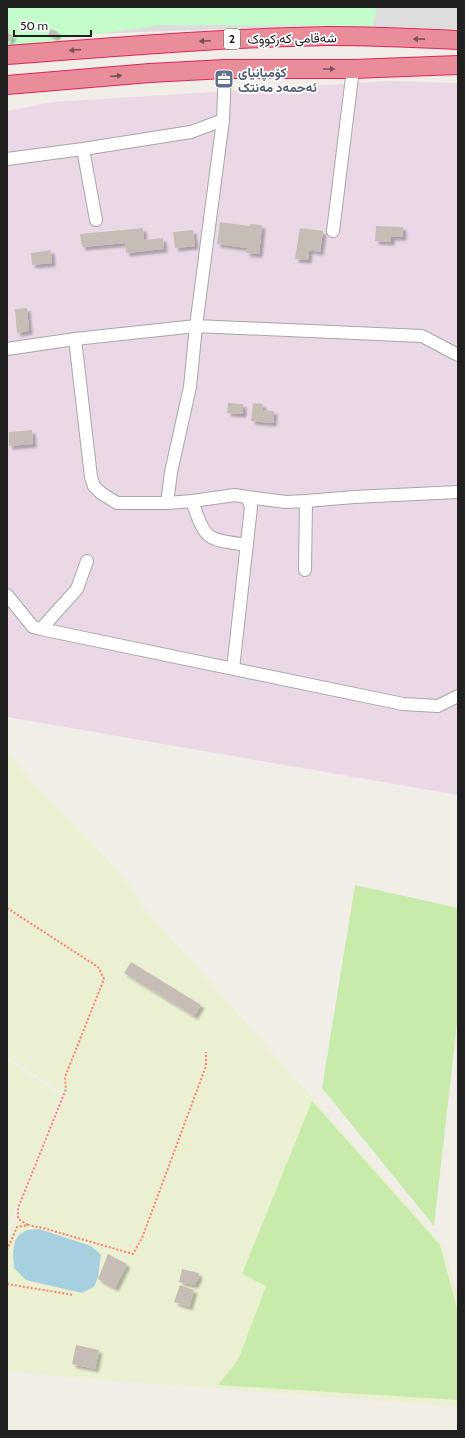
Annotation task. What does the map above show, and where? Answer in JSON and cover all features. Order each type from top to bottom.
[{"type":"highway","name":"شەقامی کەرکووک","points":[[7,55],[162,43],[259,38],[329,36],[458,40]]},
{"type":"highway","points":[[7,85],[150,73],[225,69],[352,69],[458,65]]},
{"type":"lane","points":[[167,503],[171,472],[190,387],[196,326],[223,120],[225,69]]},
{"type":"lane","points":[[333,231],[352,69]]},
{"type":"lane","points":[[7,159],[191,132],[223,120]]},
{"type":"lane","points":[[83,149],[96,220]]},
{"type":"lane","points":[[7,349],[75,339],[196,326],[422,336],[458,355]]},
{"type":"lane","points":[[75,339],[91,477],[94,486],[101,493],[117,503],[167,503],[192,501],[235,494],[286,502],[458,492]]},
{"type":"lane","points":[[233,669],[251,507],[247,497]]},
{"type":"lane","points":[[192,501],[199,522],[208,537],[217,540],[246,544]]},
{"type":"lane","points":[[305,570],[306,501]]},
{"type":"lane","points":[[41,629],[77,589],[87,561]]},
{"type":"lane","points":[[7,595],[33,627],[41,629],[403,704],[438,706],[458,696]]},
{"type":"path","points":[[7,908],[98,967],[104,979],[65,1077],[66,1089],[18,1208],[18,1219],[28,1225],[133,1254],[142,1238],[206,1066],[206,1052]]},
{"type":"path","points":[[7,1250],[17,1227],[28,1225]]},
{"type":"path","points":[[7,1284],[74,1295]]},
{"type":"shaded area","points":[[7,7],[458,7],[458,29],[325,25],[92,34]]},
{"type":"shaded area","points":[[390,81],[458,83],[458,795],[7,717],[7,111],[53,102]]},
{"type":"green space","points":[[7,7],[377,7],[373,26],[162,25],[7,47]]},
{"type":"green space","points":[[7,753],[42,792],[98,849],[140,898],[139,902],[442,1244],[458,1296],[458,1407],[100,1380],[7,1371],[7,1240],[66,1095],[7,1056]]},
{"type":"green space","points":[[355,885],[458,908],[458,1015],[434,1226],[322,1088]]},
{"type":"green space","points":[[7,1059],[61,1095],[7,1230]]},
{"type":"green space","points":[[312,1101],[440,1245],[458,1312],[458,1400],[218,1385],[238,1360],[266,1286],[242,1274]]},
{"type":"water","points":[[39,1229],[91,1246],[101,1255],[98,1277],[94,1287],[82,1293],[26,1280],[14,1268],[13,1253],[15,1241],[19,1235],[27,1230]]},
{"type":"building","points":[[51,29],[58,32],[55,38],[48,34]]},
{"type":"building","points":[[7,32],[13,36],[8,42],[7,42]]},
{"type":"building","points":[[220,222],[250,226],[250,224],[262,225],[259,254],[246,253],[247,248],[217,244]]},
{"type":"building","points":[[376,226],[403,227],[403,237],[391,237],[391,242],[375,241]]},
{"type":"building","points":[[143,228],[144,240],[163,238],[164,249],[126,253],[125,243],[82,247],[80,234]]},
{"type":"building","points":[[300,228],[323,231],[320,252],[309,250],[308,260],[295,259]]},
{"type":"building","points":[[193,230],[195,246],[175,248],[173,232]]},
{"type":"building","points":[[51,250],[52,263],[32,265],[31,253]]},
{"type":"building","points":[[27,308],[29,331],[17,333],[15,309]]},
{"type":"building","points":[[228,403],[243,404],[243,414],[227,413]]},
{"type":"building","points":[[253,403],[263,404],[262,410],[274,411],[273,423],[251,421]]},
{"type":"building","points":[[32,430],[33,444],[9,446],[9,432]]},
{"type":"building","points":[[131,962],[201,1005],[194,1016],[124,973]]},
{"type":"building","points":[[108,1254],[127,1264],[115,1288],[98,1279]]},
{"type":"building","points":[[182,1269],[199,1273],[198,1279],[194,1285],[179,1282]]},
{"type":"building","points":[[180,1285],[194,1290],[189,1307],[174,1302]]},
{"type":"building","points":[[76,1345],[99,1350],[95,1369],[72,1364]]},
{"type":"place","name":"کۆمپانیای ئەحمەد مەنتک","points":[[224,79]]}]
